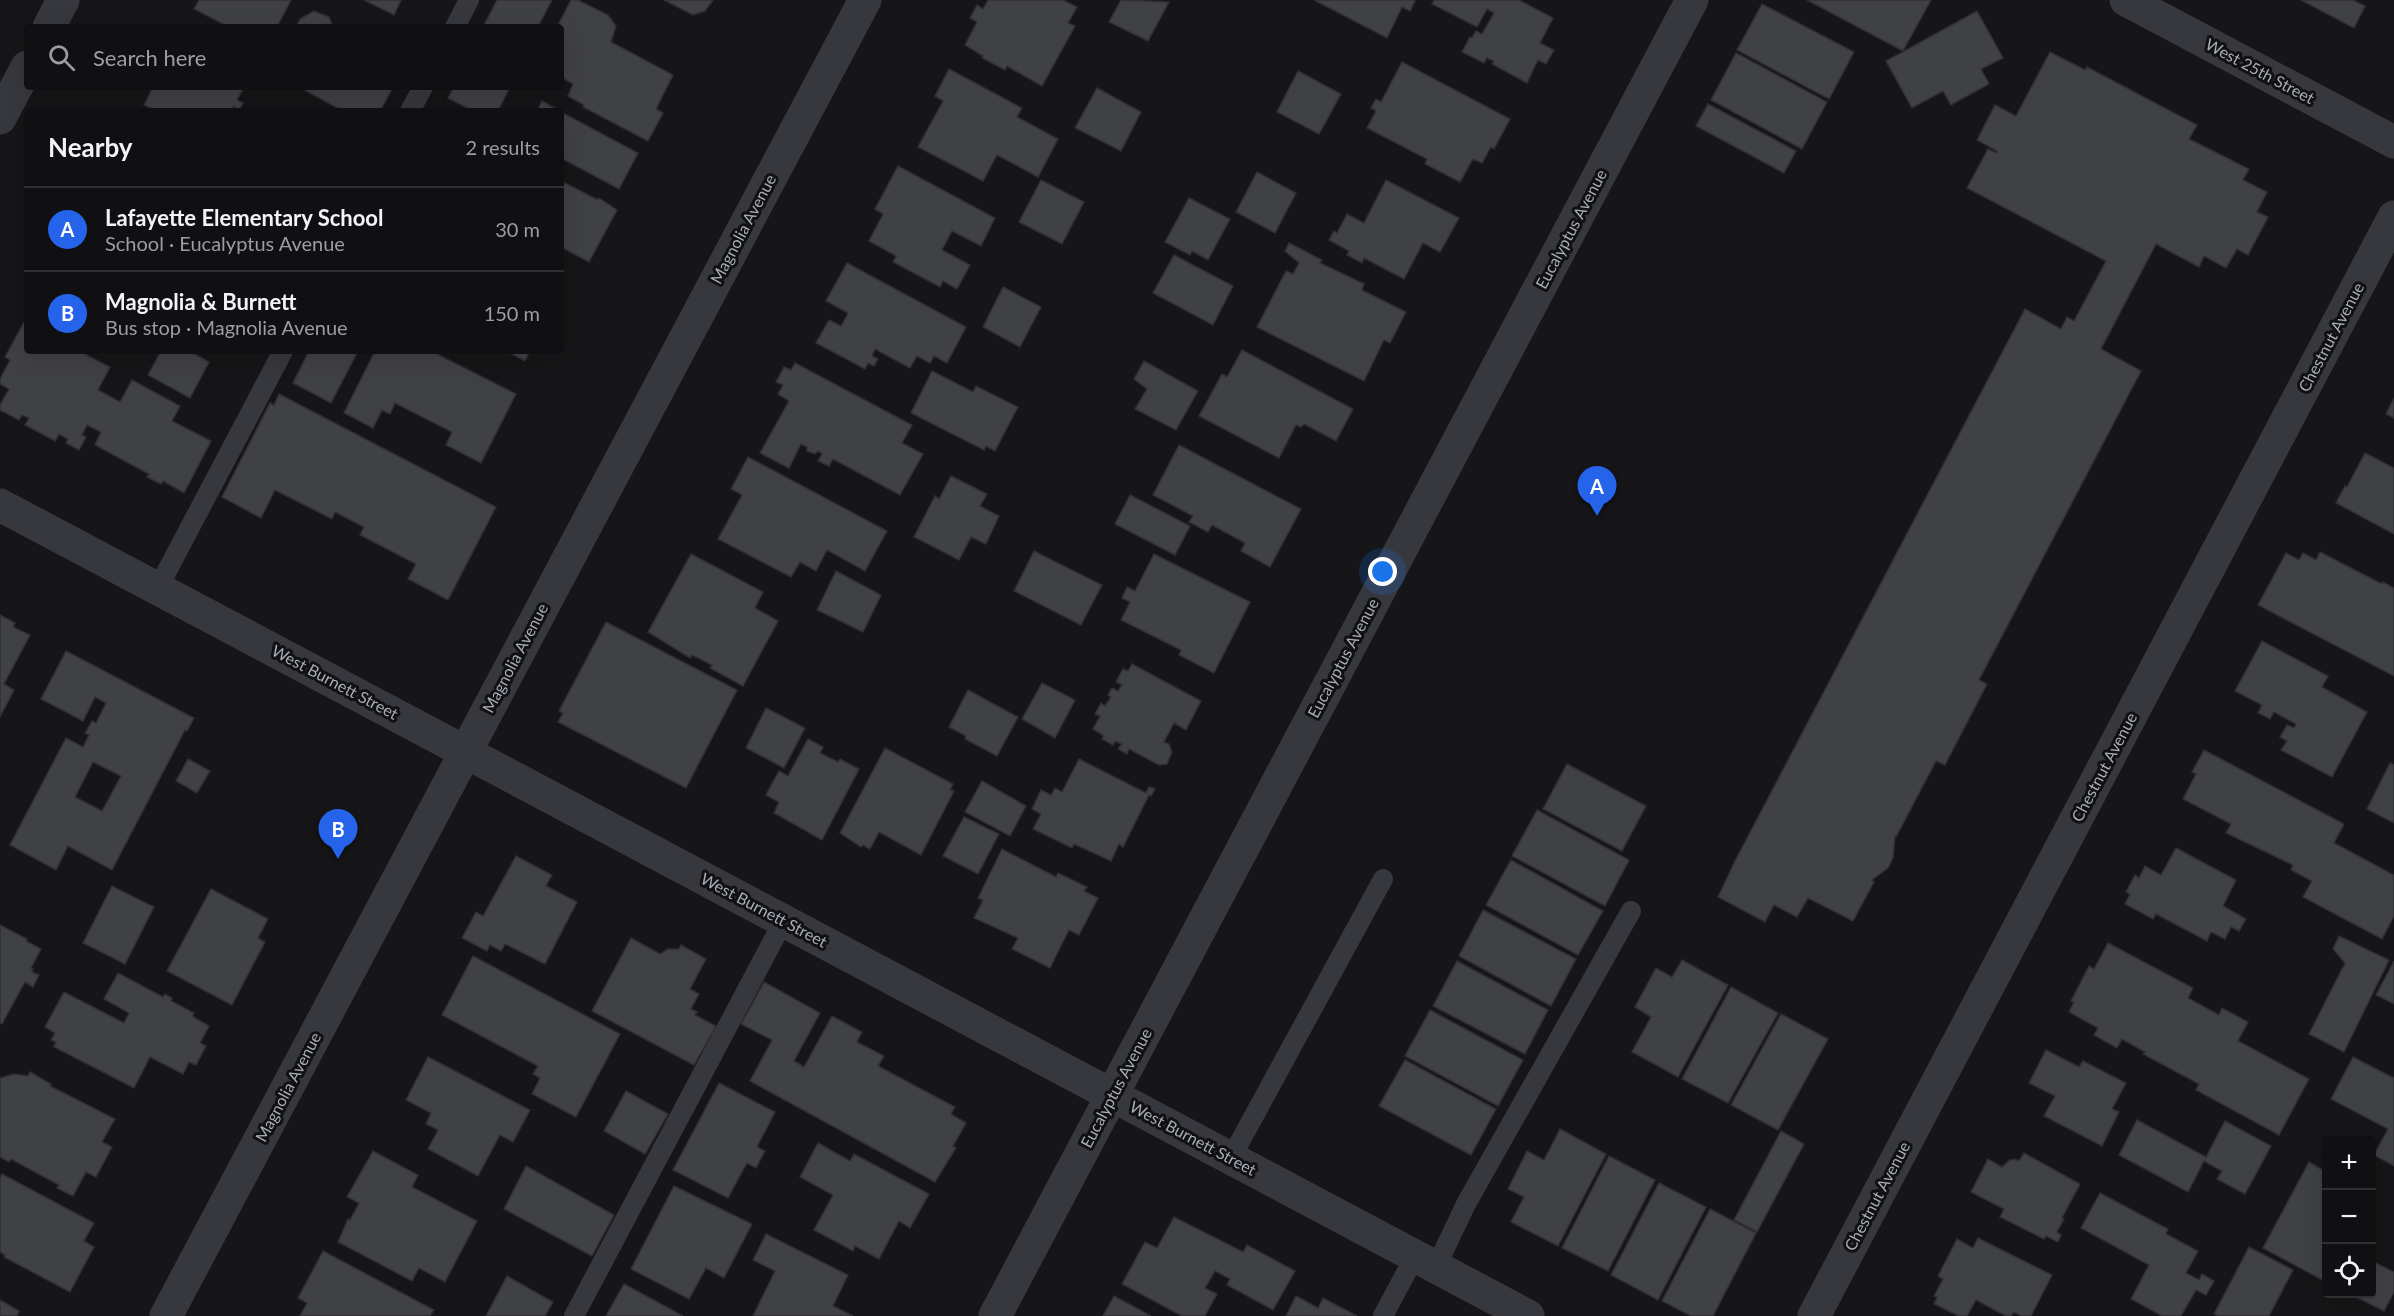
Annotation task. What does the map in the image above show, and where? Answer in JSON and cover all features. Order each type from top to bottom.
[{"type":"street","points":[[50,24],[63,0]]},
{"type":"street","name":"Magnolia Avenue","points":[[166,1316],[865,0]]},
{"type":"street","name":"Eucalyptus Avenue","points":[[995,1316],[1692,0]]},
{"type":"street","name":"West 25th Street","points":[[2126,0],[2394,142]]},
{"type":"street","points":[[0,118],[24,73]]},
{"type":"street","name":"Chestnut Avenue","points":[[1814,1316],[2394,217]]},
{"type":"street","name":"West Burnett Street","points":[[0,505],[1528,1316]]},
{"type":"lane","points":[[457,24],[469,0]]},
{"type":"lane","points":[[412,108],[421,90]]},
{"type":"lane","points":[[158,588],[281,354]]},
{"type":"lane","points":[[1232,1158],[1383,879]]},
{"type":"lane","points":[[1383,1316],[1466,1204],[1631,911]]},
{"type":"lane","points":[[574,1316],[784,920]]},
{"type":"building","points":[[199,0],[291,0],[279,24],[223,24],[194,9]]},
{"type":"building","points":[[364,0],[401,0],[394,15]]},
{"type":"building","points":[[497,0],[552,0],[540,24],[485,24]]},
{"type":"building","points":[[571,0],[578,0],[608,15],[616,26],[611,42],[673,75],[656,109],[663,113],[648,141],[583,107],[584,105],[568,96],[573,84],[564,79],[564,24],[559,24]]},
{"type":"building","points":[[664,0],[713,0],[705,11],[693,15]]},
{"type":"building","points":[[988,0],[1063,0],[1077,7],[1068,23],[1075,26],[1042,86],[1007,66],[1005,70],[982,58],[983,56],[965,45],[977,22],[970,18],[977,5],[983,9]]},
{"type":"building","points":[[1121,0],[1169,2],[1148,41],[1109,22]]},
{"type":"building","points":[[1314,0],[1415,1],[1410,11],[1402,7],[1387,38]]},
{"type":"building","points":[[1434,0],[1519,0],[1553,18],[1540,43],[1554,50],[1546,64],[1538,60],[1527,83],[1492,64],[1494,61],[1487,58],[1484,63],[1462,52],[1476,31],[1482,34],[1494,13],[1487,9],[1477,27],[1432,4]]},
{"type":"building","points":[[1807,0],[1931,0],[1903,51]]},
{"type":"building","points":[[2301,0],[2353,0],[2365,6],[2354,28]]},
{"type":"building","points":[[1762,4],[1854,52],[1829,99],[1737,50]]},
{"type":"building","points":[[314,11],[329,17],[332,24],[298,24],[300,19]]},
{"type":"building","points":[[1977,11],[2003,58],[1981,69],[1989,84],[1951,105],[1943,91],[1912,108],[1886,61]]},
{"type":"building","points":[[2050,52],[2085,70],[2087,67],[2197,125],[2189,139],[2249,169],[2243,180],[2267,192],[2257,212],[2268,217],[2248,255],[2237,249],[2226,268],[2204,256],[2199,267],[2156,244],[2101,349],[2141,371],[1979,680],[1987,684],[1945,765],[1936,761],[1895,836],[1893,858],[1888,868],[1872,880],[1874,882],[1853,921],[1808,898],[1797,917],[1774,905],[1765,922],[1718,897],[1736,859],[2025,309],[2061,329],[2067,317],[2074,321],[2106,261],[1967,188],[1988,149],[1996,153],[1997,151],[1977,140],[1995,105],[2016,116]]},
{"type":"building","points":[[1736,53],[1827,102],[1802,149],[1711,100]]},
{"type":"building","points":[[1402,62],[1510,119],[1494,149],[1491,147],[1482,163],[1473,159],[1460,182],[1425,164],[1427,159],[1367,128],[1376,111],[1371,108],[1376,99],[1381,102]]},
{"type":"building","points":[[949,69],[1022,108],[1017,117],[1058,139],[1038,177],[997,155],[983,181],[918,147],[943,101],[935,96]]},
{"type":"building","points":[[1298,71],[1341,94],[1319,134],[1277,112]]},
{"type":"building","points":[[1097,88],[1141,112],[1121,151],[1075,128]]},
{"type":"building","points":[[152,90],[242,90],[237,100],[243,103],[240,108],[234,106],[233,108],[150,108],[144,105]]},
{"type":"building","points":[[304,90],[391,90],[382,108],[338,108]]},
{"type":"building","points":[[452,90],[508,90],[500,108],[467,108],[448,98]]},
{"type":"building","points":[[542,101],[555,108],[538,108]]},
{"type":"building","points":[[1708,104],[1796,151],[1784,173],[1696,126]]},
{"type":"building","points":[[564,114],[638,153],[619,189],[564,160]]},
{"type":"building","points":[[898,166],[995,218],[981,246],[952,231],[942,250],[970,265],[957,289],[943,281],[940,287],[893,262],[896,256],[869,241],[883,214],[875,209]]},
{"type":"building","points":[[1257,172],[1296,193],[1275,233],[1236,212]]},
{"type":"building","points":[[1041,180],[1084,202],[1062,244],[1019,222]]},
{"type":"building","points":[[1386,180],[1459,218],[1440,252],[1423,243],[1404,279],[1364,258],[1362,263],[1347,255],[1349,251],[1329,240],[1334,231],[1337,233],[1347,214],[1364,223]]},
{"type":"building","points":[[564,183],[598,200],[599,198],[617,210],[589,262],[564,249]]},
{"type":"building","points":[[1189,198],[1230,219],[1208,260],[1192,251],[1190,255],[1165,242]]},
{"type":"building","points":[[1289,243],[1322,260],[1320,263],[1364,284],[1362,290],[1406,312],[1390,343],[1384,340],[1364,381],[1257,327],[1286,271],[1293,274],[1299,263],[1285,251]]},
{"type":"building","points":[[1174,255],[1233,286],[1213,325],[1153,293]]},
{"type":"building","points":[[847,263],[966,327],[947,363],[934,356],[930,363],[917,356],[910,368],[875,349],[872,356],[878,359],[874,366],[868,363],[865,369],[816,343],[829,320],[841,326],[848,313],[826,301]]},
{"type":"building","points":[[1003,287],[1041,307],[1020,347],[983,327]]},
{"type":"building","points":[[24,322],[24,354],[85,354],[110,367],[98,390],[120,402],[132,380],[180,406],[172,421],[211,441],[184,493],[163,481],[161,484],[147,477],[149,474],[95,445],[101,432],[87,425],[82,435],[86,437],[79,450],[66,443],[68,439],[59,434],[55,441],[25,425],[29,418],[22,415],[19,420],[0,410],[0,405],[9,389],[0,384],[0,379],[10,360],[5,357]]},
{"type":"building","points":[[1242,350],[1353,409],[1336,441],[1304,424],[1301,427],[1296,425],[1279,458],[1199,416],[1222,374],[1227,377]]},
{"type":"building","points":[[159,354],[194,354],[209,362],[190,398],[148,375]]},
{"type":"building","points":[[308,354],[356,354],[331,403],[293,383]]},
{"type":"building","points":[[374,354],[437,354],[516,394],[481,463],[446,445],[452,432],[395,403],[390,414],[382,410],[373,428],[344,413]]},
{"type":"building","points":[[512,354],[528,354],[525,361]]},
{"type":"building","points":[[1144,361],[1198,391],[1176,430],[1135,409],[1147,389],[1134,379]]},
{"type":"building","points":[[795,363],[912,425],[902,443],[923,454],[900,495],[833,459],[829,466],[818,461],[822,454],[818,451],[815,454],[807,451],[807,447],[801,444],[789,468],[760,453],[789,401],[778,394],[783,385],[776,382],[784,367],[791,370]]},
{"type":"building","points":[[932,371],[973,392],[976,386],[1018,407],[995,451],[986,446],[984,450],[911,413]]},
{"type":"building","points":[[279,394],[496,507],[448,600],[408,579],[416,564],[360,535],[364,527],[335,512],[332,519],[275,490],[261,518],[222,497],[270,403],[274,405]]},
{"type":"building","points":[[2394,398],[2394,418],[2386,414]]},
{"type":"building","points":[[1179,445],[1301,509],[1270,567],[1241,551],[1245,543],[1212,525],[1208,532],[1189,522],[1193,516],[1153,495]]},
{"type":"building","points":[[2365,453],[2394,468],[2394,534],[2336,503]]},
{"type":"building","points":[[748,457],[887,531],[865,571],[827,550],[816,571],[800,562],[791,577],[718,539],[742,495],[731,489]]},
{"type":"building","points":[[951,476],[987,494],[980,506],[999,516],[986,544],[971,537],[959,560],[914,537],[935,496],[939,499]]},
{"type":"building","points":[[1130,495],[1190,526],[1175,555],[1115,524]]},
{"type":"building","points":[[1034,551],[1102,585],[1081,625],[1014,591]]},
{"type":"building","points":[[2320,552],[2394,588],[2394,676],[2258,605],[2286,553],[2299,560],[2303,553],[2316,560]]},
{"type":"building","points":[[691,554],[763,592],[755,608],[778,621],[743,686],[710,668],[712,665],[692,655],[690,658],[648,632]]},
{"type":"building","points":[[1154,554],[1250,602],[1214,673],[1179,655],[1181,650],[1121,620],[1130,602],[1122,598],[1127,587],[1135,591]]},
{"type":"building","points":[[836,571],[881,595],[863,632],[817,610]]},
{"type":"building","points":[[0,615],[15,623],[13,627],[30,635],[4,684],[14,690],[0,717]]},
{"type":"building","points":[[606,622],[737,690],[686,788],[558,722],[563,713],[559,711]]},
{"type":"building","points":[[2262,641],[2328,676],[2322,687],[2367,712],[2332,777],[2281,750],[2287,741],[2280,737],[2287,725],[2294,728],[2296,724],[2274,712],[2270,719],[2258,713],[2262,705],[2235,691]]},
{"type":"building","points":[[66,651],[194,718],[187,731],[185,730],[112,870],[68,846],[56,870],[10,845],[66,738],[83,747],[89,735],[85,733],[92,721],[96,723],[106,703],[95,697],[83,721],[41,699]],"holes":[[[93,762],[121,776],[102,811],[75,797]]]},
{"type":"building","points":[[1132,664],[1201,701],[1186,730],[1174,723],[1164,742],[1169,744],[1172,752],[1167,764],[1159,765],[1129,749],[1127,754],[1118,749],[1122,744],[1115,741],[1113,745],[1102,739],[1104,736],[1093,729],[1100,716],[1095,714],[1101,703],[1105,706],[1111,697],[1108,695],[1112,688],[1118,691],[1122,685],[1116,682],[1123,669],[1128,671]]},
{"type":"building","points":[[1042,683],[1075,700],[1055,738],[1022,719]]},
{"type":"building","points":[[968,690],[1018,717],[997,756],[965,739],[966,736],[949,727]]},
{"type":"building","points":[[766,708],[805,728],[784,768],[746,748]]},
{"type":"building","points":[[808,739],[823,747],[820,753],[838,762],[840,759],[859,769],[822,840],[774,813],[779,802],[766,795],[779,771],[788,776]]},
{"type":"building","points":[[885,748],[953,784],[950,790],[954,791],[921,855],[879,832],[870,849],[863,845],[861,847],[840,833]]},
{"type":"building","points":[[2204,750],[2344,824],[2334,843],[2394,875],[2394,916],[2382,939],[2303,897],[2312,881],[2291,870],[2293,865],[2226,833],[2231,824],[2183,799],[2196,774],[2192,772]]},
{"type":"building","points":[[188,759],[210,771],[197,793],[176,781]]},
{"type":"building","points":[[1079,759],[1146,793],[1149,787],[1155,789],[1151,796],[1149,795],[1123,847],[1119,844],[1111,861],[1074,844],[1072,848],[1033,829],[1041,814],[1032,809],[1041,790],[1051,795],[1055,788],[1062,792]]},
{"type":"building","points":[[2390,763],[2394,765],[2394,823],[2367,809]]},
{"type":"building","points":[[1567,764],[1646,806],[1622,851],[1543,809]]},
{"type":"building","points":[[982,781],[1026,806],[1010,836],[965,812]]},
{"type":"building","points":[[1537,810],[1629,860],[1605,906],[1512,856]]},
{"type":"building","points":[[964,817],[999,834],[978,874],[943,856]]},
{"type":"building","points":[[2176,848],[2236,880],[2223,906],[2246,919],[2239,931],[2231,927],[2225,939],[2211,932],[2207,941],[2156,914],[2153,919],[2125,904],[2130,894],[2126,892],[2135,875],[2139,878],[2145,866],[2161,875]]},
{"type":"building","points":[[1002,849],[1056,877],[1058,873],[1087,887],[1084,891],[1098,898],[1079,935],[1069,930],[1050,968],[1012,949],[1018,938],[974,918],[983,900],[978,898]]},
{"type":"building","points":[[516,856],[552,875],[546,886],[577,902],[545,964],[505,944],[501,951],[490,945],[487,951],[462,938],[476,912],[483,916]]},
{"type":"building","points":[[1511,860],[1603,911],[1578,955],[1486,905]]},
{"type":"building","points":[[112,886],[154,907],[125,964],[83,943]]},
{"type":"building","points":[[211,889],[268,919],[258,938],[265,942],[232,1005],[167,971]]},
{"type":"building","points":[[1483,910],[1576,959],[1551,1006],[1459,956]]},
{"type":"building","points":[[0,925],[41,949],[31,968],[32,972],[39,975],[33,987],[25,982],[2,1024],[0,1023]]},
{"type":"building","points":[[2339,936],[2389,960],[2344,1052],[2309,1034],[2345,963],[2333,949]]},
{"type":"building","points":[[631,938],[660,954],[668,949],[679,949],[681,945],[706,959],[690,989],[699,994],[691,1009],[697,1012],[695,1015],[716,1026],[694,1065],[592,1011]]},
{"type":"building","points":[[2108,943],[2193,988],[2188,998],[2219,1015],[2222,1008],[2248,1022],[2238,1041],[2309,1079],[2279,1135],[2196,1090],[2199,1084],[2143,1054],[2145,1052],[2122,1039],[2117,1048],[2094,1035],[2098,1028],[2069,1012],[2074,1002],[2071,1001],[2089,966],[2094,969]]},
{"type":"building","points":[[473,956],[620,1034],[576,1117],[532,1094],[540,1078],[533,1074],[538,1066],[442,1015]]},
{"type":"building","points":[[1682,960],[1728,985],[1678,1077],[1632,1052],[1651,1017],[1635,1007],[1656,968],[1672,977]]},
{"type":"building","points":[[1457,961],[1548,1010],[1525,1054],[1433,1006]]},
{"type":"building","points":[[2394,961],[2394,1004],[2376,995]]},
{"type":"building","points":[[118,973],[163,997],[165,994],[172,998],[171,1001],[194,1013],[192,1016],[209,1026],[200,1043],[206,1046],[196,1065],[189,1062],[183,1074],[150,1057],[134,1088],[54,1047],[56,1042],[51,1040],[55,1033],[45,1027],[64,992],[124,1023],[129,1013],[104,999]]},
{"type":"building","points":[[764,982],[820,1013],[794,1061],[804,1067],[832,1016],[862,1032],[857,1042],[884,1056],[878,1066],[955,1107],[951,1114],[966,1123],[953,1146],[956,1148],[935,1182],[750,1081],[772,1040],[741,1024]]},
{"type":"building","points":[[1731,987],[1778,1013],[1728,1103],[1682,1079]]},
{"type":"building","points":[[1430,1010],[1523,1060],[1498,1106],[1405,1056]]},
{"type":"building","points":[[1781,1014],[1828,1039],[1778,1130],[1731,1105]]},
{"type":"building","points":[[2046,1050],[2079,1067],[2083,1061],[2126,1083],[2112,1109],[2119,1112],[2102,1146],[2044,1116],[2055,1096],[2029,1083]]},
{"type":"building","points":[[428,1057],[530,1110],[513,1142],[500,1135],[478,1176],[428,1149],[438,1130],[426,1124],[431,1113],[406,1100]]},
{"type":"building","points":[[2353,1057],[2394,1078],[2394,1166],[2376,1156],[2376,1151],[2388,1129],[2331,1099]]},
{"type":"building","points":[[1405,1060],[1496,1109],[1471,1155],[1379,1106]]},
{"type":"building","points":[[30,1072],[51,1084],[50,1086],[115,1119],[102,1142],[112,1147],[96,1177],[86,1172],[73,1196],[57,1188],[59,1185],[11,1159],[9,1162],[0,1157],[0,1078],[14,1074],[28,1076]]},
{"type":"building","points":[[719,1083],[775,1112],[757,1147],[765,1151],[756,1168],[747,1163],[728,1198],[673,1170]]},
{"type":"building","points":[[626,1091],[668,1114],[645,1154],[604,1131]]},
{"type":"building","points":[[2137,1120],[2206,1157],[2225,1121],[2271,1146],[2245,1194],[2217,1179],[2222,1171],[2204,1161],[2188,1192],[2119,1155]]},
{"type":"building","points":[[1560,1129],[1606,1154],[1558,1246],[1511,1222],[1524,1197],[1508,1189],[1527,1151],[1544,1160]]},
{"type":"building","points":[[1781,1131],[1804,1144],[1757,1232],[1734,1220]]},
{"type":"building","points":[[818,1143],[850,1161],[854,1154],[929,1194],[910,1228],[899,1221],[879,1259],[855,1246],[853,1251],[814,1230],[833,1195],[800,1177]]},
{"type":"building","points":[[373,1151],[418,1175],[412,1187],[477,1221],[445,1282],[419,1268],[412,1281],[338,1242],[348,1219],[350,1220],[359,1203],[347,1197]]},
{"type":"building","points":[[2024,1153],[2080,1184],[2062,1218],[2064,1219],[2057,1232],[2061,1235],[2058,1242],[2046,1236],[2044,1239],[2000,1217],[2004,1209],[1971,1192],[1988,1159],[2002,1167],[2010,1160],[2019,1161]]},
{"type":"building","points":[[1609,1156],[1655,1180],[1608,1271],[1562,1248]]},
{"type":"building","points":[[2309,1162],[2322,1170],[2322,1280],[2263,1248]]},
{"type":"building","points":[[526,1166],[614,1215],[592,1256],[504,1209]]},
{"type":"building","points":[[2,1174],[94,1223],[84,1241],[94,1247],[70,1292],[4,1257],[5,1255],[0,1252],[0,1178]]},
{"type":"building","points":[[1659,1183],[1706,1207],[1658,1300],[1611,1275]]},
{"type":"building","points":[[674,1186],[752,1224],[724,1278],[706,1268],[689,1299],[631,1269]]},
{"type":"building","points":[[2100,1193],[2168,1229],[2166,1234],[2198,1251],[2186,1273],[2199,1280],[2202,1274],[2214,1281],[2206,1295],[2196,1290],[2181,1316],[2162,1316],[2131,1299],[2149,1265],[2081,1228]]},
{"type":"building","points":[[1710,1209],[1756,1233],[1713,1316],[1691,1316],[1662,1301]]},
{"type":"building","points":[[1174,1217],[1243,1252],[1247,1245],[1295,1271],[1273,1310],[1227,1285],[1230,1279],[1215,1271],[1205,1288],[1217,1294],[1205,1316],[1182,1316],[1122,1284],[1145,1242],[1157,1248]]},
{"type":"building","points":[[766,1234],[848,1275],[833,1306],[853,1316],[753,1316],[775,1271],[753,1260]]},
{"type":"building","points":[[1978,1238],[2052,1275],[2031,1316],[2021,1316],[2014,1312],[2011,1316],[2006,1316],[1976,1300],[1967,1316],[1959,1316],[1934,1304],[1937,1297],[1934,1296],[1943,1279],[1938,1276],[1957,1239],[1973,1248]]},
{"type":"building","points":[[2249,1247],[2293,1270],[2269,1316],[2218,1316],[2214,1314]]},
{"type":"building","points":[[323,1251],[434,1310],[430,1316],[300,1316],[307,1303],[298,1298]]},
{"type":"building","points":[[2376,1263],[2394,1272],[2394,1292],[2384,1311],[2358,1298],[2376,1298]]},
{"type":"building","points":[[507,1276],[553,1302],[545,1316],[486,1316]]},
{"type":"building","points":[[624,1284],[683,1316],[606,1316]]},
{"type":"building","points":[[1114,1296],[1151,1316],[1103,1316]]},
{"type":"building","points":[[1296,1296],[1318,1308],[1323,1298],[1357,1316],[1286,1316]]},
{"type":"building","points":[[0,1300],[19,1311],[17,1316],[0,1316]]},
{"type":"place","name":"Lafayette Elementary School","points":[[1597,516]]},
{"type":"place","name":"Magnolia & Burnett","points":[[338,859]]}]
